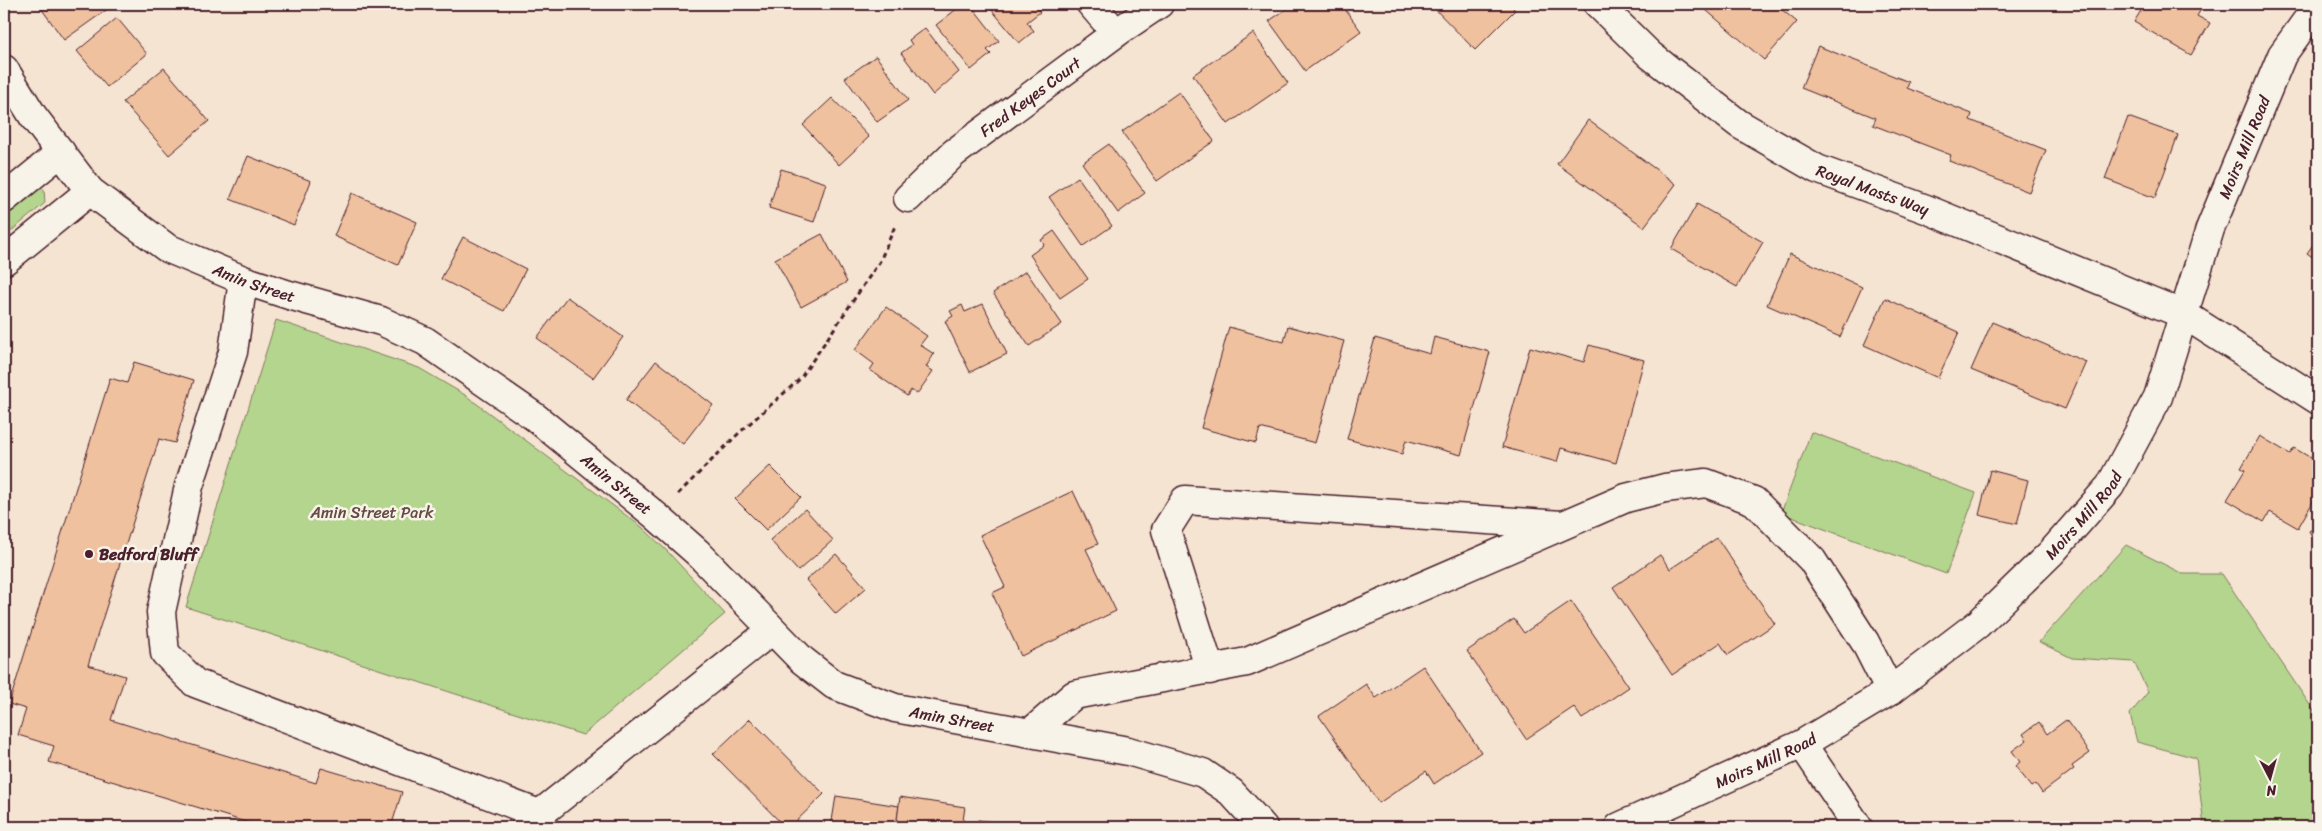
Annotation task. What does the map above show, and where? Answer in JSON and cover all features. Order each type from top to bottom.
[{"type":"street","points":[[1091,4],[1116,33]]},
{"type":"street","name":"Fred Keyes Court","points":[[908,198],[954,153],[1116,33],[1159,4]]},
{"type":"street","name":"Royal Masts Way","points":[[1598,4],[1650,55],[1739,124],[1817,169],[1926,209],[2185,315],[2318,400]]},
{"type":"street","name":"Moirs Mill Road","points":[[1618,827],[1802,744],[1890,691],[1978,624],[2051,553],[2110,486],[2158,397],[2185,315],[2210,229],[2282,55],[2318,5]]},
{"type":"street","name":"Amin Street","points":[[4,69],[33,116],[90,191],[167,248],[243,280],[381,321],[424,341],[542,422],[656,516],[698,552],[802,660],[834,685],[895,708],[1128,751],[1203,773],[1232,792],[1263,827]]},
{"type":"street","points":[[4,199],[61,152]]},
{"type":"street","points":[[4,261],[90,191]]},
{"type":"street","points":[[243,280],[233,352],[189,486],[161,612],[165,654],[195,684],[532,821],[772,630]]},
{"type":"street","points":[[1031,732],[1074,695],[1247,662],[1626,498],[1665,488],[1706,483],[1754,501],[1812,560],[1865,642],[1890,691]]},
{"type":"street","points":[[1210,670],[1166,530],[1185,500],[1566,525]]},
{"type":"street","points":[[1802,744],[1858,827]]},
{"type":"path","points":[[656,516],[739,433],[800,379],[880,261],[908,198]]},
{"type":"green space","points":[[44,189],[45,203],[4,237],[4,216],[36,190]]},
{"type":"green space","name":"Amin Street Park","points":[[276,320],[419,368],[465,395],[643,528],[668,552],[725,614],[583,735],[186,607]]},
{"type":"green space","points":[[1811,432],[1976,493],[1946,574],[1781,513]]},
{"type":"green space","points":[[2126,545],[2183,574],[2222,574],[2318,717],[2318,827],[2204,827],[2196,758],[2137,742],[2130,714],[2148,692],[2134,662],[2072,658],[2039,642]]},
{"type":"building","points":[[38,4],[106,4],[109,8],[64,40]]},
{"type":"building","points":[[963,4],[970,4],[999,41],[987,50],[991,54],[971,70],[936,25]]},
{"type":"building","points":[[987,4],[1034,4],[1040,12],[1027,22],[1034,31],[1019,43]]},
{"type":"building","points":[[1294,4],[1341,4],[1361,31],[1305,71],[1269,21]]},
{"type":"building","points":[[1430,4],[1509,4],[1515,10],[1475,50]]},
{"type":"building","points":[[1699,4],[1775,4],[1797,22],[1764,60]]},
{"type":"building","points":[[2145,4],[2204,4],[2197,16],[2210,23],[2191,55],[2134,22]]},
{"type":"building","points":[[117,18],[147,54],[107,87],[77,51]]},
{"type":"building","points":[[925,28],[959,72],[933,95],[901,53],[912,45],[909,40]]},
{"type":"building","points":[[1253,33],[1288,83],[1228,124],[1193,75]]},
{"type":"building","points":[[1818,46],[1909,82],[1907,88],[1972,114],[1970,120],[2046,150],[2029,192],[1949,161],[1951,155],[1873,125],[1876,118],[1801,88]]},
{"type":"building","points":[[876,56],[908,100],[877,122],[845,78]]},
{"type":"building","points":[[164,68],[209,121],[169,155],[123,102]]},
{"type":"building","points":[[1179,92],[1214,141],[1157,181],[1122,132]]},
{"type":"building","points":[[832,98],[869,137],[839,165],[803,125]]},
{"type":"building","points":[[2128,117],[2178,135],[2155,198],[2105,179]]},
{"type":"building","points":[[1588,120],[1676,184],[1644,227],[1557,164]]},
{"type":"building","points":[[1109,144],[1145,193],[1118,213],[1082,163]]},
{"type":"building","points":[[248,156],[311,181],[294,225],[230,199]]},
{"type":"building","points":[[781,169],[826,183],[814,222],[769,208]]},
{"type":"building","points":[[1078,177],[1112,226],[1083,246],[1049,197]]},
{"type":"building","points":[[352,193],[417,222],[398,265],[334,236]]},
{"type":"building","points":[[1697,204],[1763,242],[1737,287],[1671,249]]},
{"type":"building","points":[[1054,231],[1088,279],[1060,298],[1030,255],[1044,245],[1041,240]]},
{"type":"building","points":[[822,234],[847,282],[801,307],[775,259]]},
{"type":"building","points":[[463,237],[526,269],[504,311],[441,279]]},
{"type":"building","points":[[2318,238],[2318,261],[2307,253]]},
{"type":"building","points":[[1790,254],[1862,287],[1840,337],[1767,305]]},
{"type":"building","points":[[1026,271],[1062,324],[1029,346],[993,293]]},
{"type":"building","points":[[567,297],[623,337],[593,378],[537,338]]},
{"type":"building","points":[[1885,298],[1959,332],[1938,378],[1864,345]]},
{"type":"building","points":[[983,304],[1007,354],[970,372],[945,321],[953,316],[950,311],[962,305],[965,312]]},
{"type":"building","points":[[886,307],[927,336],[920,345],[934,354],[926,367],[933,371],[917,394],[911,390],[907,396],[870,370],[874,364],[855,350]]},
{"type":"building","points":[[1992,322],[2086,362],[2065,409],[1971,370]]},
{"type":"building","points":[[1288,326],[1344,341],[1315,443],[1260,428],[1256,443],[1201,428],[1229,327],[1284,342]]},
{"type":"building","points":[[1434,337],[1490,352],[1461,455],[1406,440],[1402,454],[1347,439],[1375,338],[1430,354]]},
{"type":"building","points":[[1589,345],[1644,360],[1616,463],[1561,448],[1557,462],[1502,447],[1530,347],[1584,362]]},
{"type":"building","points":[[656,361],[713,405],[683,444],[626,400]]},
{"type":"building","name":"Bedford Bluff","points":[[134,362],[194,380],[175,443],[159,439],[88,665],[125,676],[111,720],[316,783],[321,768],[402,792],[391,827],[262,827],[49,762],[54,746],[18,735],[26,709],[9,704],[110,378],[127,383]]},
{"type":"building","points":[[2260,436],[2290,454],[2294,448],[2318,462],[2318,478],[2315,484],[2318,486],[2318,493],[2298,528],[2270,512],[2264,522],[2227,500],[2245,470],[2241,468]]},
{"type":"building","points":[[770,466],[801,497],[766,530],[735,499]]},
{"type":"building","points":[[1990,470],[2028,480],[2017,524],[1979,515]]},
{"type":"building","points":[[1073,491],[1098,544],[1086,549],[1116,611],[1021,656],[992,593],[1005,587],[980,535]]},
{"type":"building","points":[[805,509],[833,540],[798,571],[770,540]]},
{"type":"building","points":[[2318,526],[2318,547],[2309,531]]},
{"type":"building","points":[[1717,538],[1775,624],[1728,655],[1720,643],[1672,675],[1613,587],[1660,555],[1670,569]]},
{"type":"building","points":[[836,554],[866,588],[836,614],[806,580]]},
{"type":"building","points":[[1571,601],[1629,687],[1582,719],[1574,707],[1526,739],[1467,651],[1514,619],[1524,633]]},
{"type":"building","points":[[1423,666],[1481,752],[1434,784],[1426,771],[1379,803],[1319,716],[1366,684],[1376,698]]},
{"type":"building","points":[[750,719],[824,794],[790,827],[785,827],[713,754]]},
{"type":"building","points":[[2066,720],[2090,753],[2072,766],[2074,769],[2042,793],[2036,784],[2032,787],[2015,766],[2020,762],[2012,751],[2027,740],[2023,734],[2039,722],[2047,734]]},
{"type":"building","points":[[836,796],[899,806],[896,827],[831,827]]},
{"type":"building","points":[[900,797],[965,807],[962,827],[896,827]]},
{"type":"building","points":[[978,820],[1030,826],[1036,827],[977,827]]},
{"type":"place","name":"Bedford Bluff","points":[[89,554]]}]
